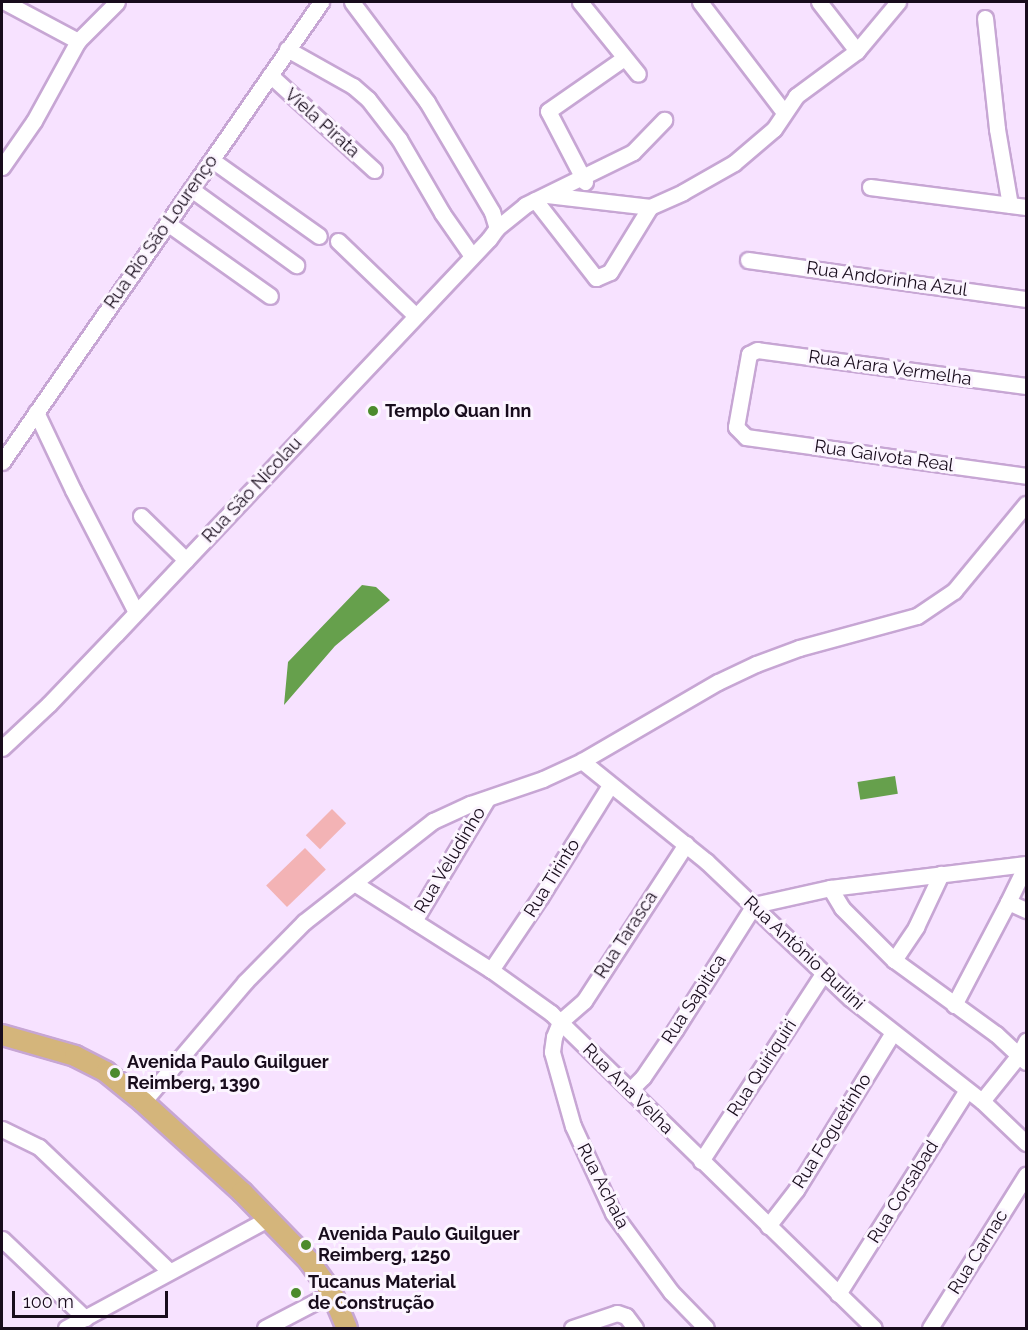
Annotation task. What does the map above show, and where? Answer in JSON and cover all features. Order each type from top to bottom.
[{"type":"main road","points":[[2,1035],[75,1056],[106,1072],[143,1102],[268,1219],[309,1261],[332,1293],[347,1329]]},
{"type":"street","points":[[5,2],[32,8],[78,41]]},
{"type":"street","points":[[2,167],[34,122],[78,41],[117,2]]},
{"type":"street","name":"Rua Rio São Lourenço","points":[[2,462],[321,2]]},
{"type":"street","points":[[352,2],[427,102],[487,204],[497,228]]},
{"type":"street","points":[[580,2],[638,74]]},
{"type":"street","points":[[700,2],[783,111]]},
{"type":"street","points":[[819,2],[857,51]]},
{"type":"street","points":[[541,197],[596,278],[610,272],[650,207],[734,164],[774,129],[783,111],[796,96],[857,51],[898,2]]},
{"type":"street","points":[[985,18],[997,129],[1010,205]]},
{"type":"street","points":[[287,49],[353,86],[368,99],[399,139],[442,213],[472,256]]},
{"type":"street","points":[[583,179],[548,111],[624,58]]},
{"type":"street","name":"Viela Pirata","points":[[270,75],[374,170]]},
{"type":"street","name":"Rua São Nicolau","points":[[2,748],[49,704],[497,228],[541,197],[583,179],[633,152],[664,120]]},
{"type":"street","points":[[212,160],[319,236]]},
{"type":"street","points":[[870,187],[1026,207]]},
{"type":"street","points":[[191,189],[296,264]]},
{"type":"street","points":[[541,197],[650,207]]},
{"type":"street","points":[[167,223],[270,296]]},
{"type":"street","points":[[338,241],[416,316]]},
{"type":"street","name":"Rua Andorinha Azul","points":[[748,260],[1026,299]]},
{"type":"street","name":"Rua Arara Vermelha","points":[[741,435],[736,426],[749,354],[754,350],[1026,386]]},
{"type":"street","points":[[36,412],[136,612]]},
{"type":"street","name":"Rua Gaivota Real","points":[[741,435],[1026,476]]},
{"type":"street","points":[[143,1102],[245,982],[304,922],[433,821],[582,761],[718,682],[756,664],[799,648],[917,616],[938,604],[977,566],[1026,504]]},
{"type":"street","points":[[141,516],[186,560]]},
{"type":"street","name":"Rua Antônio Burlini","points":[[582,761],[686,844],[754,905],[823,974],[892,1034],[982,1101],[1026,1143]]},
{"type":"street","name":"Rua Tirinto","points":[[491,970],[541,896],[610,785]]},
{"type":"street","name":"Rua Veludinho","points":[[414,921],[487,799]]},
{"type":"street","name":"Rua Tarasca","points":[[560,1022],[584,1001],[686,844]]},
{"type":"street","points":[[754,905],[830,888],[1026,865]]},
{"type":"street","points":[[954,1005],[1026,865]]},
{"type":"street","points":[[894,960],[916,927],[941,874]]},
{"type":"street","name":"Rua Ana Velha","points":[[354,883],[491,970],[560,1022],[874,1329]]},
{"type":"street","points":[[830,888],[842,908],[894,960],[996,1034],[1023,1058]]},
{"type":"street","points":[[1008,902],[1026,910]]},
{"type":"street","name":"Rua Sapitica","points":[[630,1090],[643,1077],[663,1049],[754,905]]},
{"type":"street","name":"Rua Quiriquiri","points":[[701,1161],[823,974]]},
{"type":"street","name":"Rua Achala","points":[[560,1022],[554,1037],[552,1052],[573,1126],[613,1213],[671,1292],[706,1329]]},
{"type":"street","name":"Rua Foguetinho","points":[[768,1226],[796,1190],[892,1034]]},
{"type":"street","points":[[982,1101],[1023,1058],[1026,1041]]},
{"type":"street","name":"Rua Corsabad","points":[[837,1293],[967,1090]]},
{"type":"street","points":[[2,1129],[39,1147],[169,1271]]},
{"type":"street","name":"Rua Carnac","points":[[930,1329],[1026,1175]]},
{"type":"street","points":[[66,1329],[268,1219]]},
{"type":"street","points":[[2,1239],[85,1318]]},
{"type":"street","points":[[265,1329],[332,1293]]},
{"type":"street","points":[[572,1329],[617,1313],[626,1316],[635,1329]]},
{"type":"shaded area","points":[[362,585],[376,587],[390,600],[335,646],[284,705],[288,662]]},
{"type":"shaded area","points":[[895,776],[898,794],[860,800],[857,782]]},
{"type":"shaded area","points":[[332,809],[346,823],[320,849],[306,835]]},
{"type":"shaded area","points":[[305,848],[326,870],[287,907],[266,886]]},
{"type":"place","name":"Templo Quan Inn","points":[[373,411]]},
{"type":"place","name":"Avenida Paulo Guilguer Reimberg, 1390","points":[[115,1073]]},
{"type":"place","name":"Avenida Paulo Guilguer Reimberg, 1250","points":[[306,1245]]},
{"type":"place","name":"Tucanus Material de Construção","points":[[296,1293]]}]
